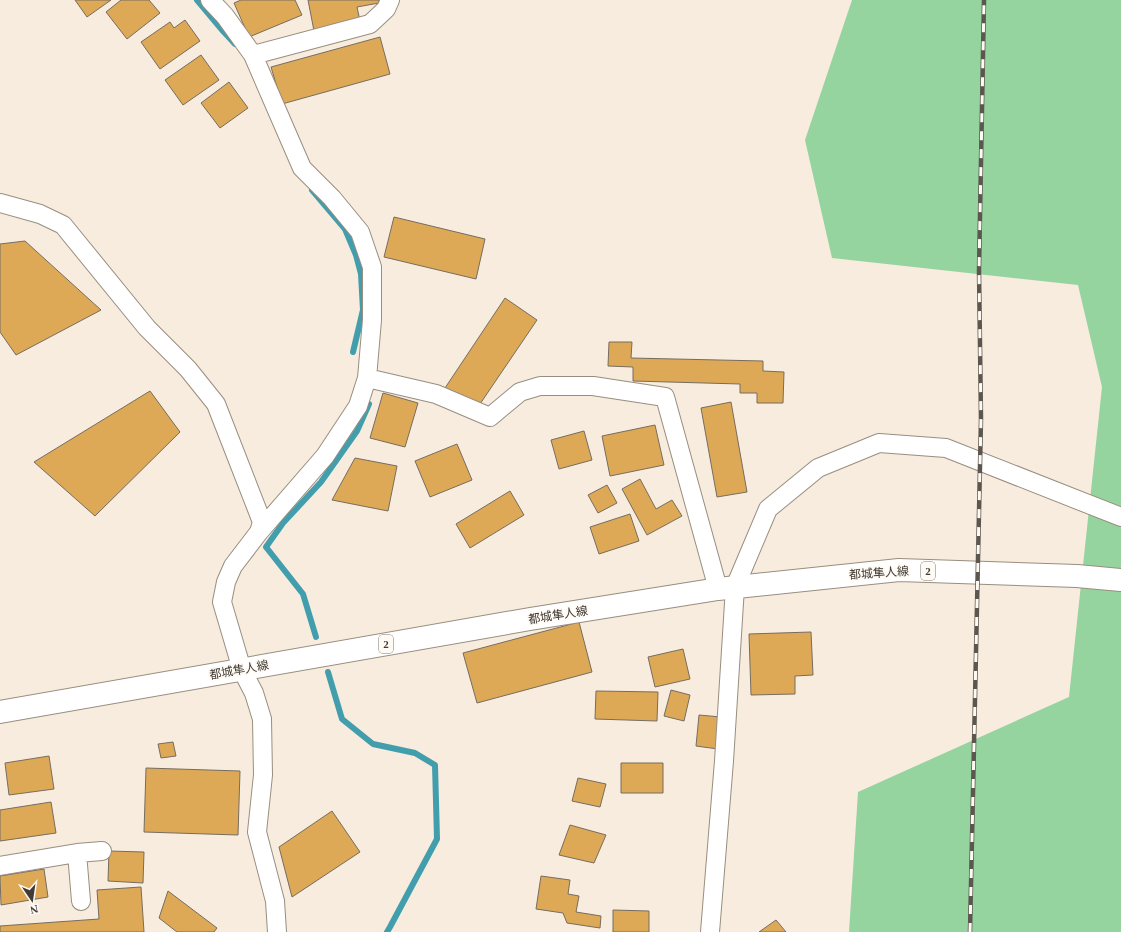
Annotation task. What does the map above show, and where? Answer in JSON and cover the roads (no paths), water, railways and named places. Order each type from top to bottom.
[{"type":"main road","name":"都城隼人線","points":[[0,712],[538,618],[726,588],[899,570],[1077,576],[1121,580]]},
{"type":"street","points":[[210,0],[225,16],[253,55],[302,168],[332,198],[360,232],[372,267],[372,320],[367,378],[358,406],[325,456],[259,532],[233,566],[226,582],[222,602],[242,670],[254,693],[262,719],[263,775],[256,832],[275,901],[277,932]]},
{"type":"street","points":[[253,55],[370,24],[386,9],[390,0]]},
{"type":"street","points":[[0,204],[40,214],[63,225],[147,328],[188,369],[216,404],[262,522],[259,532]]},
{"type":"street","points":[[367,378],[436,394],[490,417],[520,392],[540,386],[593,386],[665,397],[726,588],[724,761],[710,932]]},
{"type":"street","points":[[726,588],[768,509],[818,468],[879,443],[946,448],[1121,517]]},
{"type":"street","points":[[0,866],[77,853],[102,851]]},
{"type":"street","points":[[77,853],[81,901]]},
{"type":"waterway","points":[[197,0],[235,44]]},
{"type":"waterway","points":[[312,190],[345,229],[356,255],[361,274],[363,310],[353,352]]},
{"type":"waterway","points":[[316,637],[303,594],[266,547],[283,523],[321,482],[357,431],[369,404]]},
{"type":"waterway","points":[[328,672],[342,719],[373,744],[415,753],[435,765],[437,839],[387,932]]},
{"type":"railway","points":[[970,932],[981,419],[979,271],[984,0]]}]
